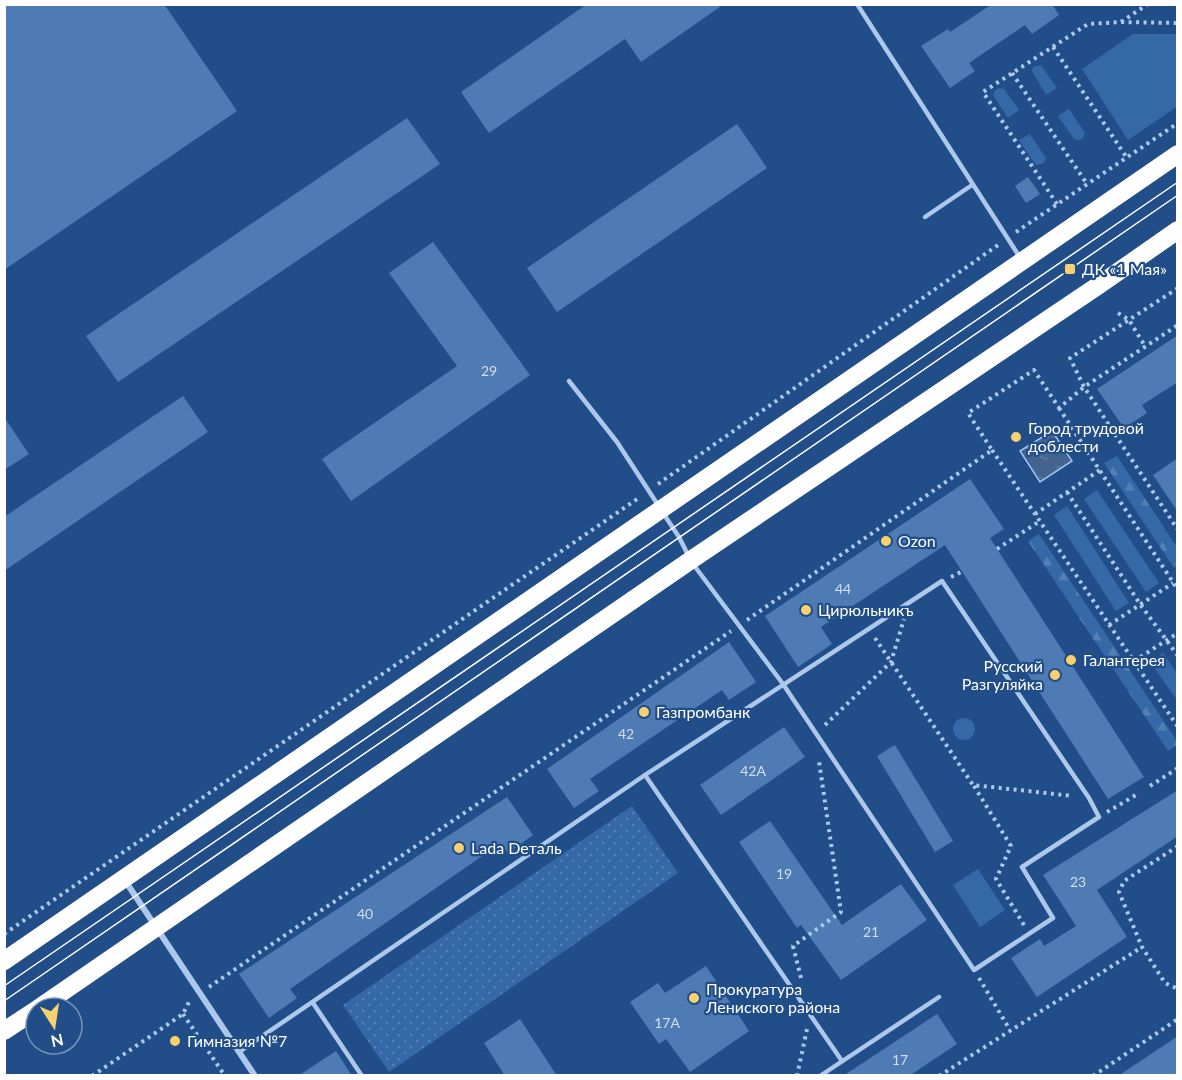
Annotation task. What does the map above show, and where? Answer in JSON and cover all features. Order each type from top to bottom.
[{"type":"highway","points":[[4,961],[1178,154]]},
{"type":"highway","points":[[56,996],[691,560],[1178,230]]},
{"type":"highway","points":[[4,1031],[24,1018]]},
{"type":"street","points":[[124,879],[255,1076]]},
{"type":"lane","points":[[857,4],[1022,261]]},
{"type":"lane","points":[[925,217],[972,185]]},
{"type":"lane","points":[[239,1052],[645,775],[783,684],[870,629],[942,581],[1089,798],[1099,817],[1022,867],[1053,918],[974,970],[783,684],[691,560],[650,490],[617,442],[569,381]]},
{"type":"lane","points":[[645,775],[842,1061]]},
{"type":"lane","points":[[820,1076],[939,997]]},
{"type":"lane","points":[[313,1003],[362,1076]]},
{"type":"path","points":[[1121,22],[1148,4]]},
{"type":"path","points":[[1057,204],[983,92],[1088,24],[1178,23]]},
{"type":"path","points":[[1053,47],[1126,158]]},
{"type":"path","points":[[1012,73],[1087,184]]},
{"type":"path","points":[[4,934],[650,490],[1007,238],[1178,123]]},
{"type":"path","points":[[1178,288],[1070,358],[1084,387],[1178,530]]},
{"type":"path","points":[[1118,313],[1129,320],[1145,346]]},
{"type":"path","points":[[1059,408],[1084,387],[1178,325]]},
{"type":"path","points":[[1177,725],[968,413],[1034,370],[1178,590]]},
{"type":"path","points":[[92,1076],[183,1014],[188,1002],[199,993],[740,625],[992,450]]},
{"type":"path","points":[[1035,514],[1100,470]]},
{"type":"path","points":[[1067,492],[1140,604],[1178,656]]},
{"type":"path","points":[[997,549],[1040,521]]},
{"type":"path","points":[[1109,625],[1173,583]]},
{"type":"path","points":[[801,980],[793,946],[842,912],[816,734],[891,662],[910,601]]},
{"type":"path","points":[[870,629],[1011,846],[996,879],[1029,933]]},
{"type":"path","points":[[1134,662],[1178,633]]},
{"type":"path","points":[[1150,786],[1178,768]]},
{"type":"path","points":[[973,785],[1089,798]]},
{"type":"path","points":[[1099,817],[1136,795]]},
{"type":"path","points":[[1178,846],[1124,881],[1119,892],[1142,946],[1165,983],[1178,989]]},
{"type":"path","points":[[939,1076],[1142,946]]},
{"type":"path","points":[[974,970],[1010,1030]]},
{"type":"path","points":[[183,1014],[225,1076]]},
{"type":"path","points":[[797,1076],[810,1014]]},
{"type":"path","points":[[1093,1076],[1178,1018]]},
{"type":"green space","points":[[1133,34],[1177,34],[1178,106],[1128,140],[1082,69]]},
{"type":"green space","points":[[1041,65],[1057,88],[1046,95],[1032,71],[1033,67]]},
{"type":"green space","points":[[999,88],[1004,89],[1019,110],[1008,118],[993,95]]},
{"type":"green space","points":[[1069,109],[1085,133],[1080,140],[1074,139],[1058,116]]},
{"type":"green space","points":[[1030,134],[1046,158],[1044,163],[1035,164],[1019,140]]},
{"type":"green space","points":[[1117,456],[1177,547],[1177,567],[1174,568],[1104,463]]},
{"type":"green space","points":[[1097,490],[1159,583],[1146,592],[1084,499]]},
{"type":"green space","points":[[1067,506],[1129,603],[1116,611],[1054,515]]},
{"type":"green space","points":[[1039,534],[1177,741],[1177,745],[1168,751],[1028,541]]},
{"type":"green space","points":[[1163,653],[1177,673],[1177,700],[1150,662]]},
{"type":"green space","points":[[964,718],[972,721],[975,729],[972,737],[964,740],[956,737],[953,729],[956,721]]},
{"type":"green space","points":[[632,806],[678,873],[389,1072],[343,1005]]},
{"type":"green space","points":[[978,869],[1005,910],[980,927],[953,885]]},
{"type":"water","points":[[1052,431],[1072,461],[1040,482],[1020,451]]},
{"type":"building","points":[[4,4],[164,4],[237,111],[4,270]]},
{"type":"building","points":[[587,4],[724,4],[641,62],[625,39],[489,133],[461,92]]},
{"type":"building","points":[[992,4],[1052,4],[1059,15],[1032,34],[1025,25],[969,63],[975,71],[950,88],[921,46],[948,29],[950,32]]},
{"type":"building","points":[[407,118],[440,164],[118,382],[86,336]]},
{"type":"building","points":[[737,124],[767,168],[557,312],[527,268]]},
{"type":"building","points":[[1028,177],[1040,194],[1026,203],[1015,186]]},
{"type":"building","points":[[433,242],[530,375],[351,501],[322,459],[457,366],[389,273]]},
{"type":"building","points":[[1178,335],[1178,382],[1142,405],[1147,413],[1124,428],[1097,389]]},
{"type":"building","points":[[183,396],[208,432],[4,571],[4,517]]},
{"type":"building","points":[[4,417],[29,454],[4,470]]},
{"type":"building","points":[[1178,458],[1178,512],[1153,475]]},
{"type":"building","points":[[970,479],[1004,529],[990,538],[1144,777],[1108,799],[945,545],[821,627],[832,644],[798,667],[765,616]]},
{"type":"building","points":[[729,642],[756,682],[729,700],[722,690],[590,779],[599,791],[574,808],[547,769]]},
{"type":"building","points":[[784,727],[805,757],[721,815],[700,785]]},
{"type":"building","points":[[895,745],[953,841],[935,852],[877,756]]},
{"type":"building","points":[[1178,790],[1178,836],[1097,890],[1127,937],[1037,997],[1011,958],[1040,939],[1044,946],[1076,926],[1043,875]]},
{"type":"building","points":[[507,797],[533,835],[508,853],[501,843],[290,989],[297,998],[269,1018],[239,974]]},
{"type":"building","points":[[770,821],[842,925],[901,884],[927,920],[841,980],[801,925],[797,928],[739,842]]},
{"type":"building","points":[[706,966],[749,1031],[690,1072],[666,1039],[659,1044],[630,1002],[658,983],[665,993]]},
{"type":"building","points":[[937,1014],[957,1044],[909,1076],[843,1076]]},
{"type":"building","points":[[520,1019],[557,1076],[505,1076],[484,1043]]},
{"type":"building","points":[[1178,1036],[1178,1076],[1118,1076]]},
{"type":"building","points":[[336,1051],[352,1076],[298,1076]]},
{"type":"tram line","points":[[4,986],[1178,182]]},
{"type":"tram line","points":[[4,1001],[1178,195]]},
{"type":"place","name":"ДК «1 Мая»","points":[[1070,269]]},
{"type":"place","name":"Город трудовой доблести","points":[[1016,437]]},
{"type":"place","name":"Ozon","points":[[886,541]]},
{"type":"place","name":"Цирюльникъ","points":[[806,610]]},
{"type":"place","name":"Галантерея","points":[[1071,660]]},
{"type":"place","name":"Русский Разгуляйка","points":[[1055,675]]},
{"type":"place","name":"Газпромбанк","points":[[644,712]]},
{"type":"place","name":"Lada Dеталь","points":[[459,848]]},
{"type":"place","name":"Прокуратура Лениского района","points":[[694,998]]},
{"type":"place","name":"Гимназия №7","points":[[175,1041]]}]
